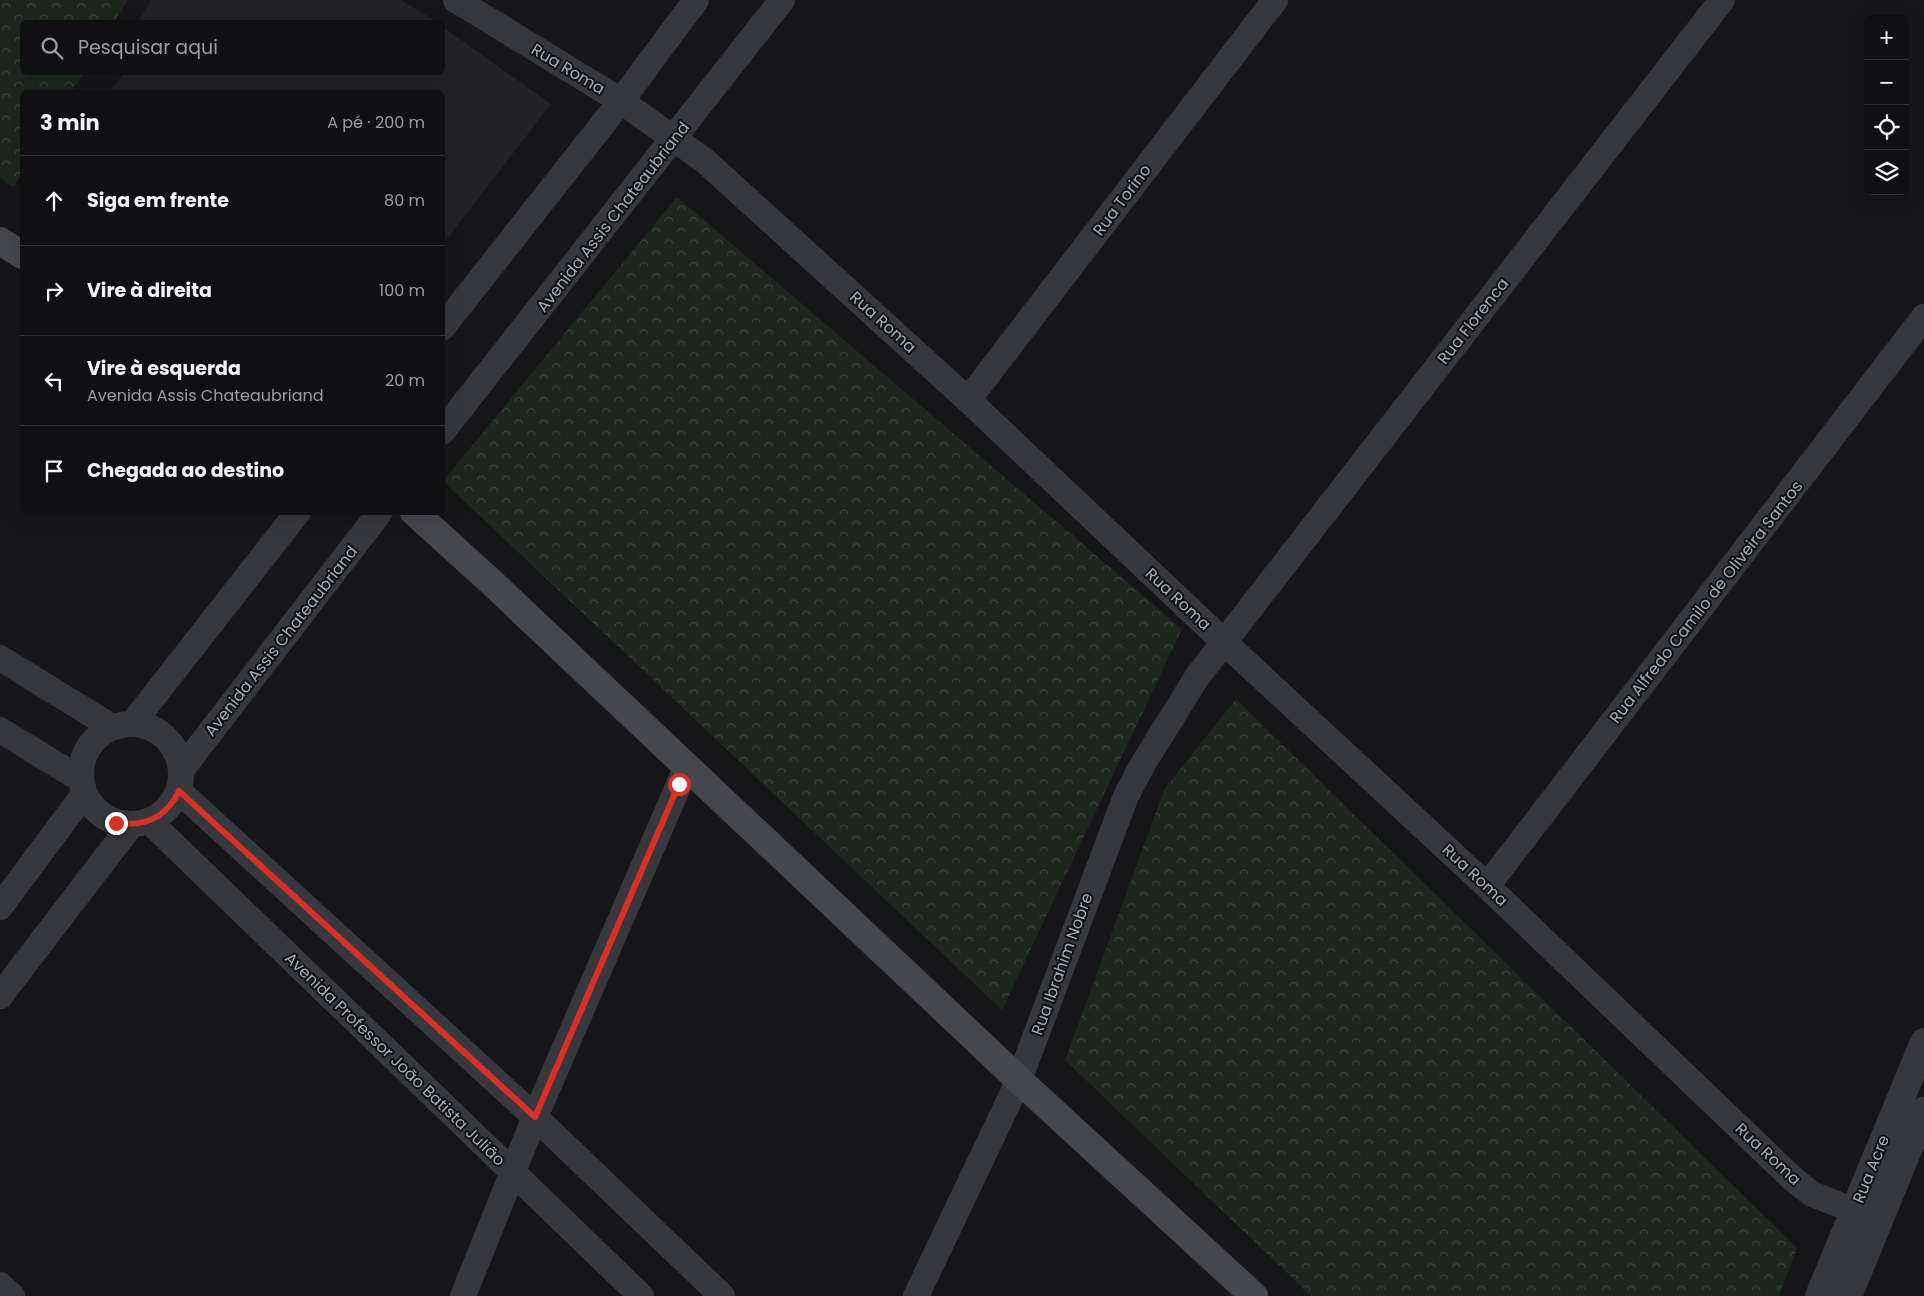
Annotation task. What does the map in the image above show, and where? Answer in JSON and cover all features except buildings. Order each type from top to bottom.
[{"type":"main road","points":[[0,241],[20,254]]},
{"type":"main road","points":[[417,515],[489,580],[1019,1080],[1254,1296]]},
{"type":"street","name":"Rua Roma","points":[[456,0],[621,102],[676,138],[705,161],[968,400],[1223,641],[1487,886],[1794,1180],[1812,1194],[1879,1220]]},
{"type":"street","points":[[445,324],[621,102],[696,0]]},
{"type":"street","name":"Avenida Assis Chateaubriand","points":[[445,428],[676,138],[782,0]]},
{"type":"street","name":"Rua Torino","points":[[968,400],[1275,0]]},
{"type":"street","name":"Rua Florenca","points":[[1223,641],[1722,0]]},
{"type":"street","name":"Rua Alfredo Camilo de Oliveira Santos","points":[[1487,886],[1924,317]]},
{"type":"street","points":[[141,823],[116,823],[103,817],[92,807],[82,787],[81,763],[87,748],[98,735],[122,725],[296,515]]},
{"type":"street","name":"Avenida Assis Chateaubriand","points":[[0,996],[141,823],[168,809],[180,780],[378,515]]},
{"type":"street","name":"Rua Ibrahim Nobre","points":[[916,1296],[1019,1080],[1126,796],[1143,764],[1197,676],[1223,641]]},
{"type":"street","points":[[0,658],[122,725],[150,728],[165,738],[176,752],[180,780],[722,1296]]},
{"type":"street","points":[[0,730],[82,787]]},
{"type":"street","points":[[463,1296],[514,1174],[535,1117],[687,766]]},
{"type":"street","points":[[0,907],[82,787]]},
{"type":"street","name":"Avenida Professor João Batista Julião","points":[[141,823],[641,1296]]},
{"type":"street","name":"Rua Acre","points":[[1819,1296],[1854,1211],[1916,1085],[1924,1042]]},
{"type":"street","name":"Rua Acre","points":[[1848,1296],[1924,1111]]},
{"type":"street","points":[[0,1284],[12,1296]]},
{"type":"shaded area","points":[[151,0],[401,0],[434,20],[139,20]]},
{"type":"shaded area","points":[[445,28],[551,104],[445,241],[445,90],[111,90],[122,75],[445,75]]},
{"type":"green space","points":[[0,0],[128,0],[115,20],[20,20],[20,75],[83,75],[72,90],[20,90],[20,176],[14,187],[0,178]]},
{"type":"green space","points":[[677,197],[1182,629],[1002,1010],[445,483],[445,479]]},
{"type":"green space","points":[[1236,699],[1797,1248],[1779,1296],[1311,1296],[1065,1060],[1165,788]]},
{"type":"route","points":[[116,823],[131,825],[150,822],[168,809],[179,791],[535,1117],[679,784]]}]
